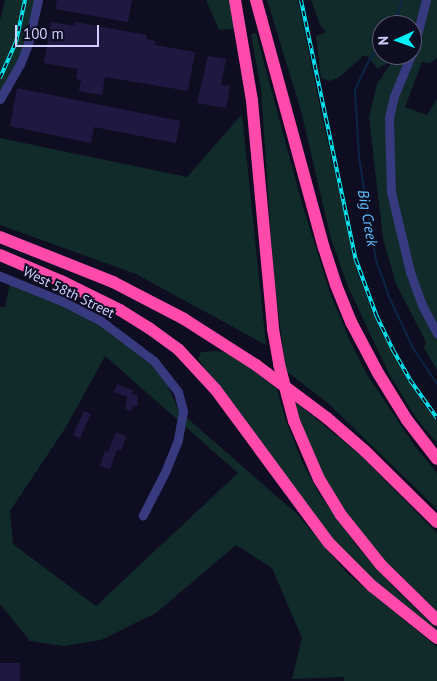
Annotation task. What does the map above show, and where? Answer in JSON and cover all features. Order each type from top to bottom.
[{"type":"highway","points":[[235,0],[252,101],[273,329],[279,364],[294,421],[319,478],[345,521],[381,564],[437,620]]},
{"type":"highway","points":[[256,0],[324,248],[339,291],[378,373],[407,420],[437,459]]},
{"type":"highway","points":[[0,237],[56,258],[120,286],[184,320],[256,365],[327,418],[365,451],[437,522]]},
{"type":"highway","points":[[0,255],[61,281],[120,310],[179,350],[216,390],[329,543],[372,586],[437,638]]},
{"type":"street","points":[[0,99],[20,64],[28,44],[38,0]]},
{"type":"street","points":[[422,15],[426,0]]},
{"type":"street","points":[[407,65],[394,96],[388,118],[391,192],[410,272],[423,306],[437,333]]},
{"type":"street","name":"West 58th Street","points":[[0,276],[62,301],[102,321],[154,361],[178,392],[183,412],[178,440],[166,470],[143,515]]},
{"type":"green space","points":[[5,0],[38,0],[32,28],[0,99],[0,20]]},
{"type":"green space","points":[[206,0],[235,0],[241,28],[219,30]]},
{"type":"green space","points":[[267,0],[298,0],[357,271],[380,330],[422,402],[437,421],[437,443],[416,418],[389,374],[349,289],[331,239],[301,111]]},
{"type":"green space","points":[[311,0],[437,0],[437,58],[430,63],[422,62],[422,15],[372,15],[372,62],[367,56],[363,56],[341,76],[330,81],[321,78],[316,36],[326,32],[320,25]]},
{"type":"green space","points":[[256,33],[301,200],[330,293],[350,341],[368,376],[414,445],[437,473],[437,509],[329,404],[286,371],[274,279],[261,90],[251,34]]},
{"type":"green space","points":[[375,65],[384,65],[378,69]]},
{"type":"green space","points":[[390,65],[421,65],[405,107],[427,115],[437,99],[437,370],[424,348],[426,342],[396,284],[383,238],[369,117],[377,84]]},
{"type":"green space","points":[[242,114],[266,345],[136,274],[0,225],[0,138],[187,177]]},
{"type":"green space","points":[[10,283],[56,302],[107,329],[147,360],[166,382],[179,411],[297,514],[348,574],[437,647],[437,681],[344,681],[344,677],[292,679],[302,638],[272,568],[236,545],[156,613],[101,640],[63,646],[30,641],[0,604],[0,307],[5,307]],"holes":[[[105,356],[238,473],[96,606],[13,544],[10,511],[66,427]]]},
{"type":"green space","points":[[201,352],[231,353],[277,389],[285,418],[302,462],[320,495],[356,545],[394,588],[437,629],[437,633],[358,567],[321,528],[198,359]]},
{"type":"green space","points":[[293,400],[360,455],[437,533],[437,611],[377,553],[354,524],[323,475]]},
{"type":"building","points":[[57,0],[132,0],[128,22],[55,9]]},
{"type":"building","points":[[51,22],[75,26],[75,22],[147,35],[146,39],[155,41],[155,45],[195,52],[188,91],[105,77],[102,95],[79,91],[81,80],[76,79],[78,69],[44,63]]},
{"type":"building","points":[[208,56],[226,59],[221,85],[230,86],[226,108],[197,103]]},
{"type":"building","points":[[17,88],[180,121],[176,143],[94,127],[91,143],[10,126]]},
{"type":"building","points":[[117,384],[134,391],[132,395],[137,394],[138,406],[133,406],[131,411],[125,409],[127,397],[114,392]]},
{"type":"building","points":[[84,411],[91,414],[80,438],[73,435]]},
{"type":"building","points":[[116,432],[126,436],[121,451],[117,450],[110,469],[100,466],[105,451],[108,452]]},
{"type":"building","points":[[0,663],[20,663],[20,681],[0,681]]},
{"type":"waterway","name":"Big Creek","points":[[397,15],[402,0]]},
{"type":"waterway","name":"Big Creek","points":[[372,56],[355,90],[359,157],[376,260],[390,299],[413,348],[437,384]]},
{"type":"railway","points":[[0,78],[16,42],[25,0]]},
{"type":"railway","points":[[301,0],[356,260],[377,317],[393,350],[410,380],[437,418]]}]
